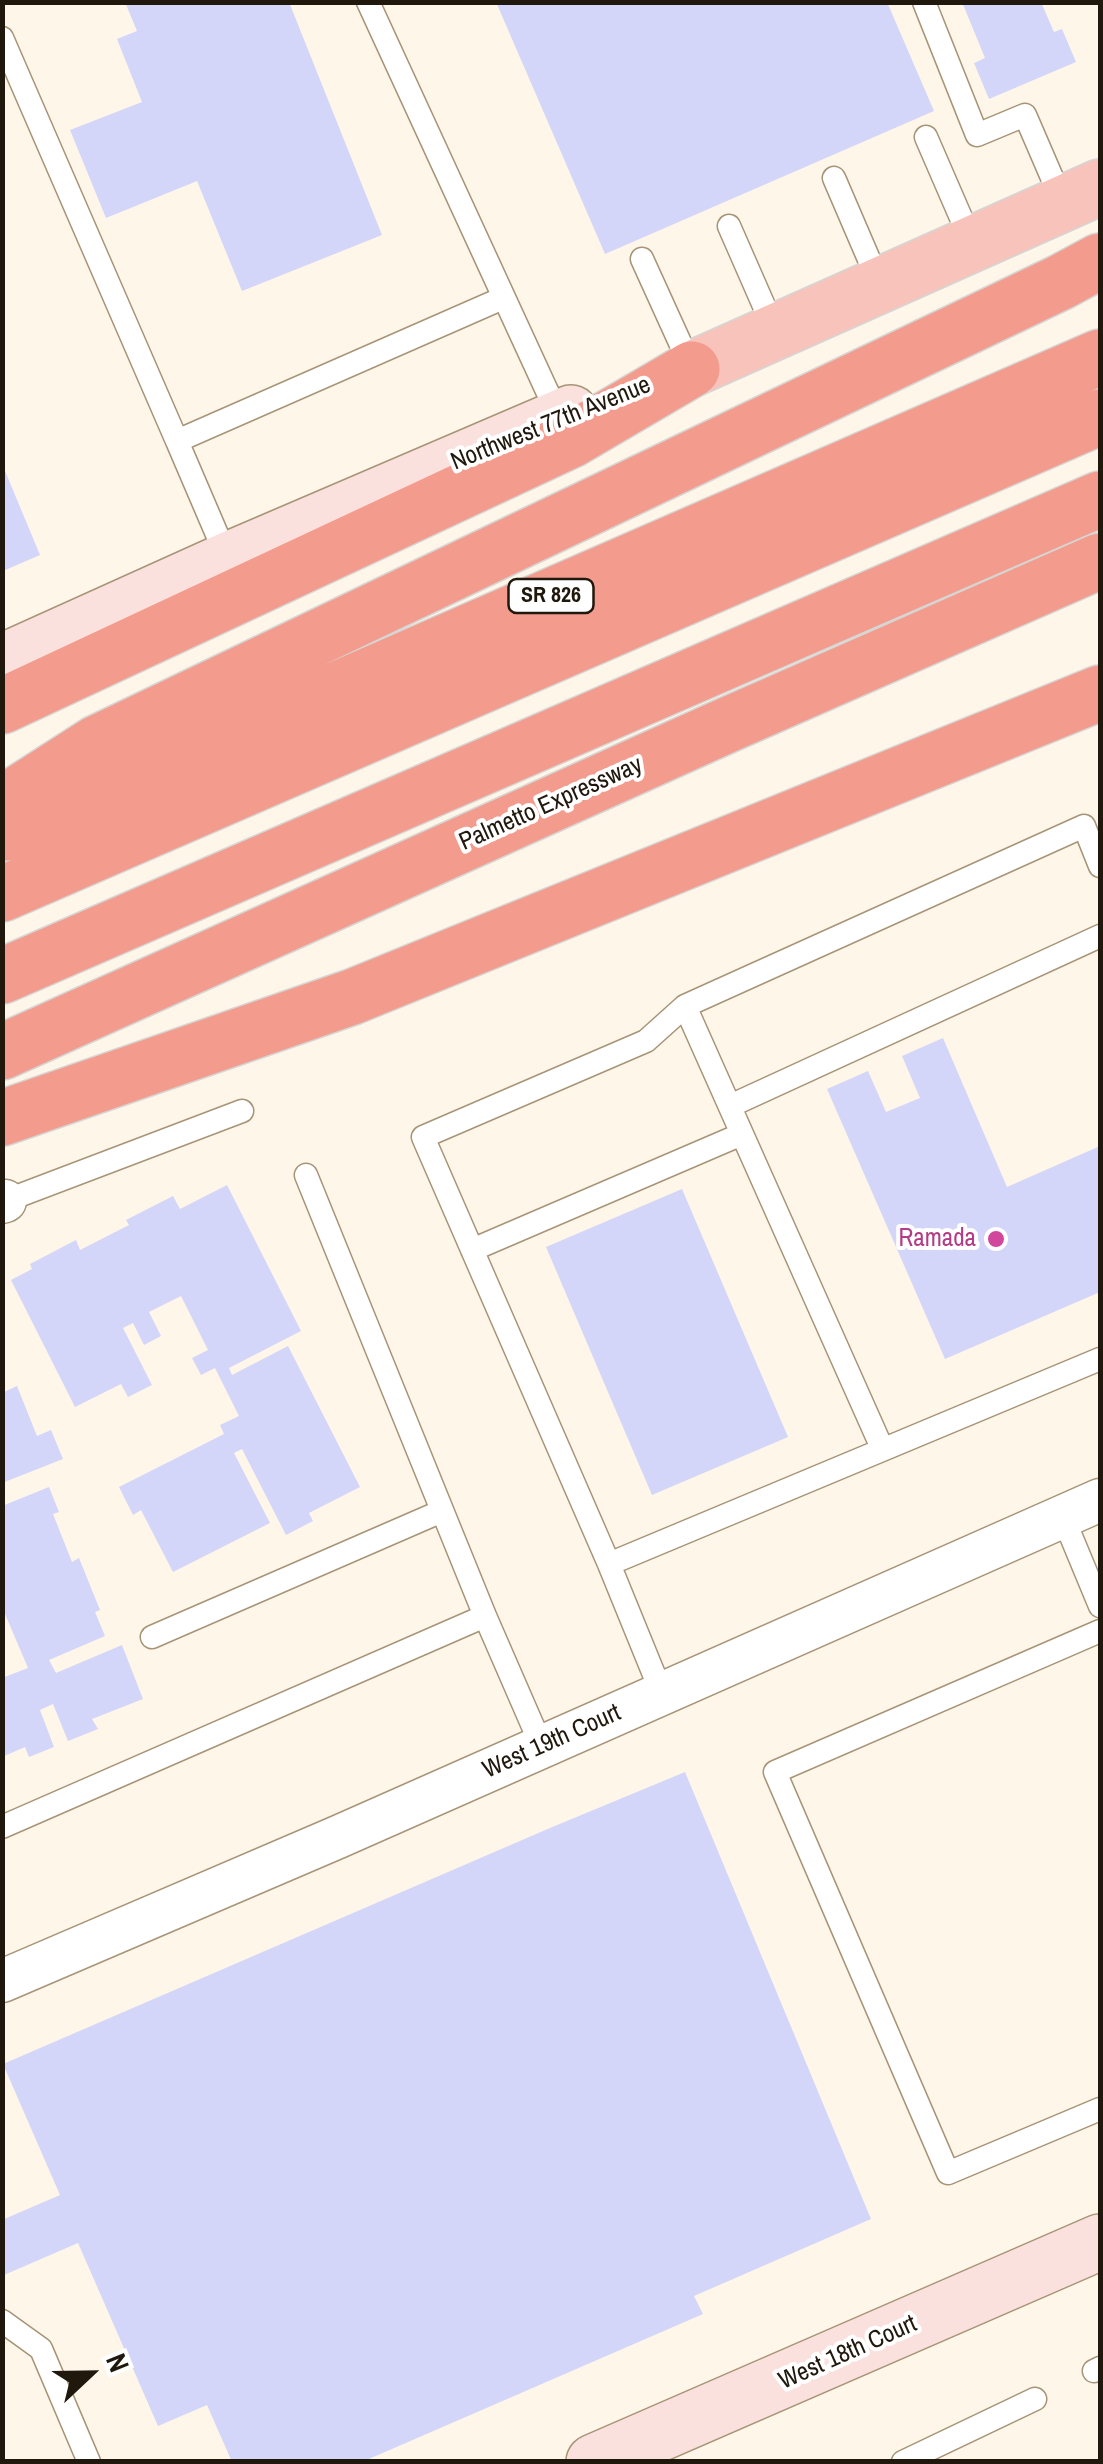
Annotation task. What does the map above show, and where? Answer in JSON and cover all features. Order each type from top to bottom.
[{"type":"highway","points":[[2,804],[97,743],[1081,272]]},
{"type":"highway","name":"SR 826","points":[[2,835],[1100,358]]},
{"type":"highway","points":[[2,706],[572,440],[692,369]]},
{"type":"highway","points":[[2,894],[1100,417]]},
{"type":"highway","points":[[2,976],[1100,499]]},
{"type":"highway","name":"Palmetto Expressway","points":[[2,1052],[1100,561]]},
{"type":"highway","points":[[2,1118],[352,997],[1100,693]]},
{"type":"main road","name":"Northwest 77th Avenue","points":[[692,369],[1082,195]]},
{"type":"street","name":"Northwest 77th Avenue","points":[[2,662],[559,418],[692,369]]},
{"type":"street","name":"West 19th Court","points":[[2,1982],[1082,1508]]},
{"type":"street","name":"West 18th Court","points":[[623,2456],[1100,2242]]},
{"type":"lane","points":[[368,2],[559,418]]},
{"type":"lane","points":[[924,2],[977,135],[1025,114],[1082,195]]},
{"type":"lane","points":[[2,38],[228,560]]},
{"type":"lane","points":[[926,137],[972,242]]},
{"type":"lane","points":[[834,178],[880,285]]},
{"type":"lane","points":[[729,226],[775,332]]},
{"type":"lane","points":[[642,258],[692,369]]},
{"type":"lane","points":[[177,440],[503,298]]},
{"type":"lane","points":[[662,1694],[423,1138],[646,1041],[685,1006],[1084,826],[1100,808]]},
{"type":"lane","points":[[1084,826],[1100,866]]},
{"type":"lane","points":[[730,1106],[1100,936]]},
{"type":"lane","points":[[685,1006],[882,1448]]},
{"type":"lane","points":[[4,1202],[242,1110]]},
{"type":"lane","points":[[472,1250],[742,1134]]},
{"type":"lane","points":[[306,1175],[542,1747]]},
{"type":"lane","points":[[609,1564],[1100,1358]]},
{"type":"lane","points":[[1082,1508],[1100,1606]]},
{"type":"lane","points":[[152,1636],[442,1511]]},
{"type":"lane","points":[[2,1827],[485,1616]]},
{"type":"lane","points":[[1100,1631],[775,1772],[948,2172],[1100,2109]]},
{"type":"lane","points":[[2,2321],[40,2349],[88,2462]]},
{"type":"lane","points":[[903,2462],[1036,2399]]},
{"type":"building","points":[[125,2],[289,2],[382,235],[242,291],[197,181],[106,218],[70,130],[142,102],[117,39],[137,31]]},
{"type":"building","points":[[496,2],[887,2],[934,111],[605,254]]},
{"type":"building","points":[[962,2],[1041,2],[1054,32],[1062,29],[1076,62],[989,99],[974,63],[985,58]]},
{"type":"building","points":[[3,466],[40,555],[3,571]]},
{"type":"building","name":"Ramada","points":[[943,1038],[1007,1187],[1100,1146],[1100,1292],[945,1359],[827,1089],[868,1071],[886,1112],[920,1098],[902,1056]]},
{"type":"building","points":[[227,1185],[301,1331],[229,1368],[232,1375],[288,1346],[360,1487],[309,1513],[313,1521],[286,1535],[242,1449],[234,1453],[270,1523],[173,1572],[141,1510],[133,1515],[119,1487],[224,1434],[220,1425],[239,1416],[215,1368],[201,1375],[192,1358],[208,1350],[181,1296],[149,1312],[161,1336],[144,1345],[133,1323],[123,1328],[152,1385],[128,1397],[121,1384],[75,1407],[11,1280],[32,1269],[30,1264],[76,1240],[80,1250],[173,1196],[180,1209]]},
{"type":"building","points":[[682,1189],[788,1437],[652,1495],[546,1247]]},
{"type":"building","points":[[17,1386],[37,1436],[51,1430],[63,1459],[2,1483],[2,1393]]},
{"type":"building","points":[[49,1487],[59,1512],[53,1514],[72,1562],[79,1558],[100,1610],[95,1612],[105,1636],[49,1660],[56,1673],[122,1645],[143,1699],[92,1719],[98,1729],[68,1741],[53,1704],[40,1710],[54,1747],[29,1757],[25,1747],[2,1757],[2,1678],[28,1668],[2,1607],[2,1506]]},
{"type":"building","points":[[685,1772],[871,2219],[694,2296],[703,2314],[362,2462],[232,2462],[207,2405],[158,2426],[78,2243],[4,2275],[2,2220],[60,2195],[3,2064]]},
{"type":"place","name":"Ramada","points":[[996,1239]]}]
